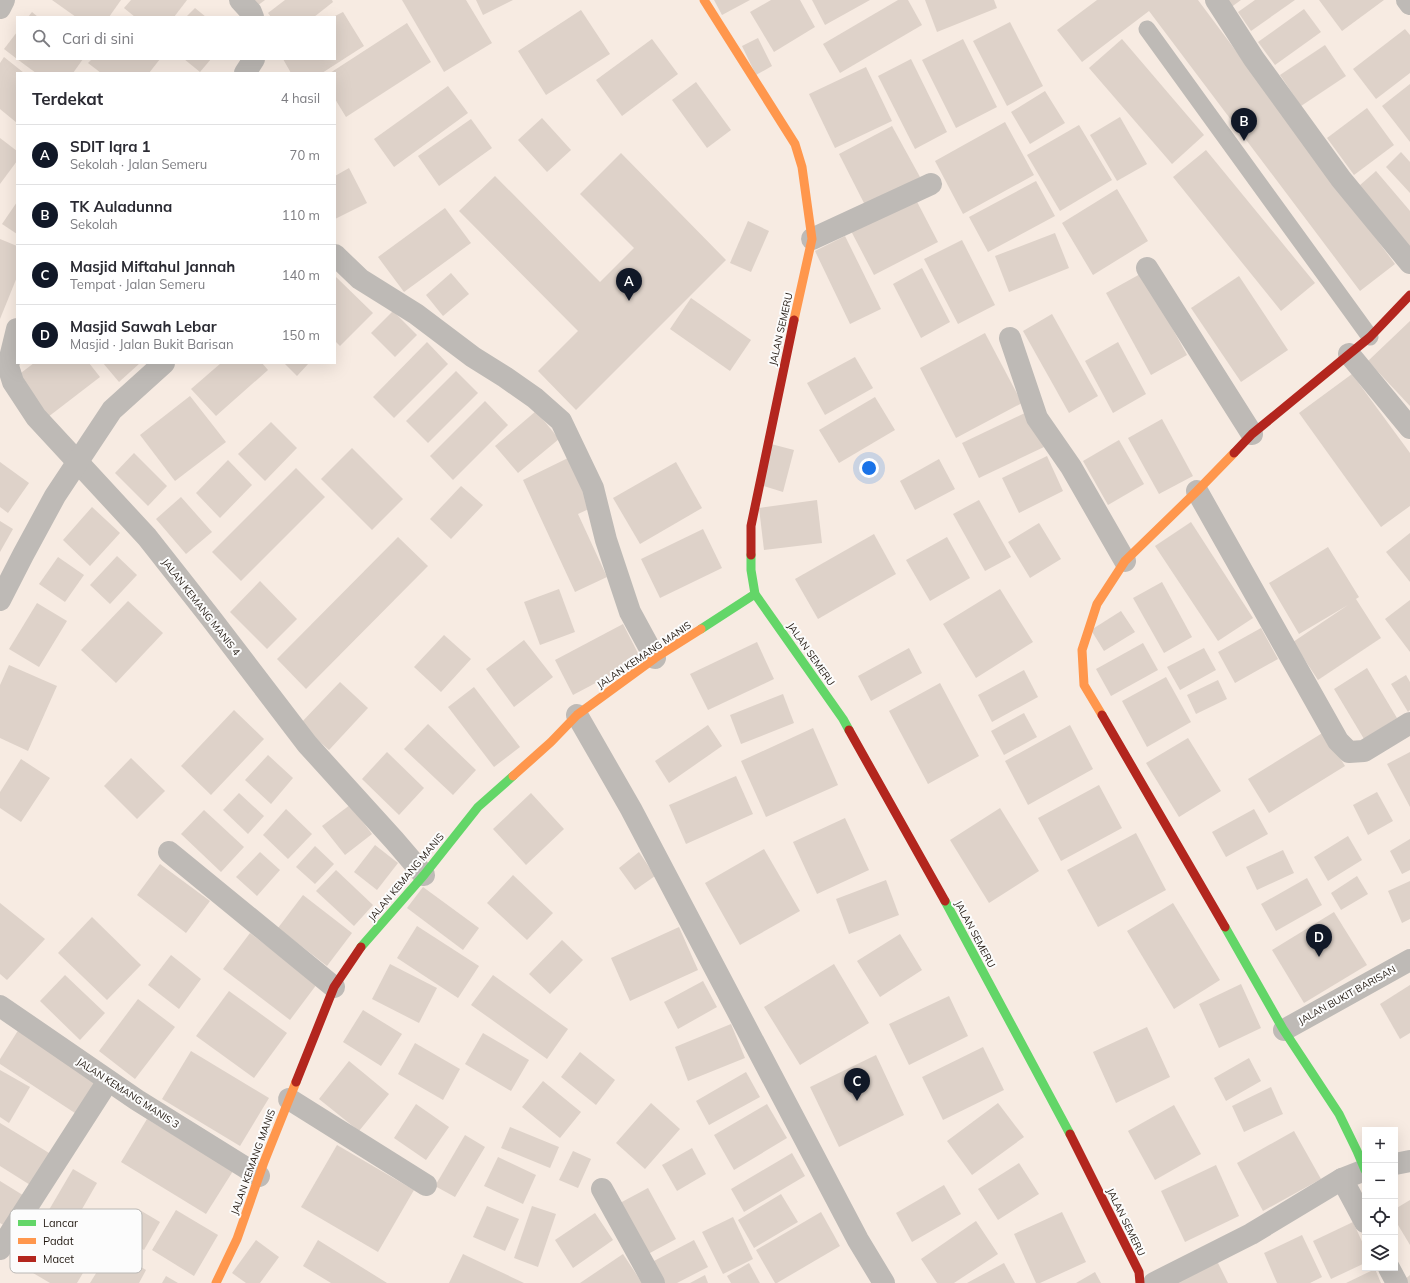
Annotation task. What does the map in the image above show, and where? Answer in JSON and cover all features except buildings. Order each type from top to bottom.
[{"type":"street","points":[[0,8],[4,0]]},
{"type":"street","points":[[240,0],[251,12],[253,16]]},
{"type":"street","name":"JALAN SEMERU","points":[[704,0],[795,144],[802,167],[812,238],[751,526],[751,570],[754,594],[843,719],[953,915],[1061,1117],[1139,1272],[1140,1283]]},
{"type":"street","points":[[1216,0],[1254,59],[1341,178],[1410,263]]},
{"type":"street","points":[[1407,0],[1410,4]]},
{"type":"street","points":[[246,72],[253,60]]},
{"type":"street","points":[[812,238],[931,184]]},
{"type":"street","points":[[336,256],[360,279],[416,314],[473,357],[535,398],[561,421],[593,488],[606,540],[630,612],[655,658]]},
{"type":"street","points":[[1147,268],[1252,434]]},
{"type":"street","points":[[1363,1163],[1359,1152],[1340,1116],[1284,1030],[1084,685],[1082,650],[1097,604],[1126,561],[1252,434],[1370,337],[1410,295]]},
{"type":"street","name":"JALAN KEMANG MANIS 4","points":[[16,333],[8,366],[13,382],[36,417],[147,538],[210,617],[307,744],[424,875]]},
{"type":"street","points":[[1010,338],[1037,418],[1071,467],[1126,561]]},
{"type":"street","points":[[1349,354],[1410,428]]},
{"type":"street","points":[[0,600],[54,496],[112,410],[163,364]]},
{"type":"street","points":[[1197,491],[1338,741],[1349,752],[1364,751],[1410,723]]},
{"type":"street","name":"JALAN KEMANG MANIS","points":[[216,1283],[237,1239],[259,1176],[334,987],[363,944],[424,875],[478,807],[551,742],[577,715],[655,658],[754,594]]},
{"type":"street","points":[[577,715],[631,809],[858,1240],[884,1283]]},
{"type":"street","points":[[170,852],[334,987]]},
{"type":"street","name":"JALAN BUKIT BARISAN","points":[[1284,1030],[1410,960]]},
{"type":"street","name":"JALAN KEMANG MANIS 3","points":[[0,1006],[108,1081],[259,1176]]},
{"type":"street","points":[[26,1209],[108,1081]]},
{"type":"street","points":[[289,1099],[426,1185]]},
{"type":"street","points":[[1398,1163],[1410,1161]]},
{"type":"street","points":[[1154,1283],[1251,1234],[1342,1179],[1362,1171]]},
{"type":"street","points":[[1342,1179],[1362,1216]]},
{"type":"street","points":[[602,1189],[654,1283]]},
{"type":"street","points":[[0,1249],[10,1233]]},
{"type":"street","points":[[1391,1271],[1397,1283]]},
{"type":"lane","points":[[1147,29],[1370,337]]},
{"type":"traffic: fast","points":[[751,555],[751,570],[755,594],[843,719],[849,730]]},
{"type":"traffic: fast","points":[[701,629],[755,594]]},
{"type":"traffic: fast","points":[[361,947],[424,875],[478,807],[513,776]]},
{"type":"traffic: fast","points":[[945,901],[1070,1134]]},
{"type":"traffic: fast","points":[[1225,927],[1283,1029],[1339,1114],[1362,1163]]},
{"type":"traffic: slow","points":[[704,0],[795,144],[802,167],[812,239],[794,320]]},
{"type":"traffic: slow","points":[[1102,715],[1084,685],[1082,650],[1097,604],[1125,561],[1234,453]]},
{"type":"traffic: slow","points":[[513,776],[551,742],[577,715],[655,658],[701,629]]},
{"type":"traffic: slow","points":[[216,1283],[237,1239],[264,1162],[296,1082]]},
{"type":"traffic: jam","points":[[1234,453],[1252,434],[1370,337],[1410,295]]},
{"type":"traffic: jam","points":[[751,555],[751,526],[794,320]]},
{"type":"traffic: jam","points":[[1102,715],[1225,927]]},
{"type":"traffic: jam","points":[[849,730],[945,901]]},
{"type":"traffic: jam","points":[[296,1082],[334,987],[361,947]]},
{"type":"traffic: jam","points":[[1070,1134],[1139,1272],[1140,1283]]},
{"type":"place","name":"TK Auladunna","points":[[1244,141]]},
{"type":"place","name":"SDIT Iqra 1","points":[[629,301]]},
{"type":"place","name":"Masjid Sawah Lebar","points":[[1319,957]]},
{"type":"place","name":"Masjid Miftahul Jannah","points":[[857,1101]]}]
